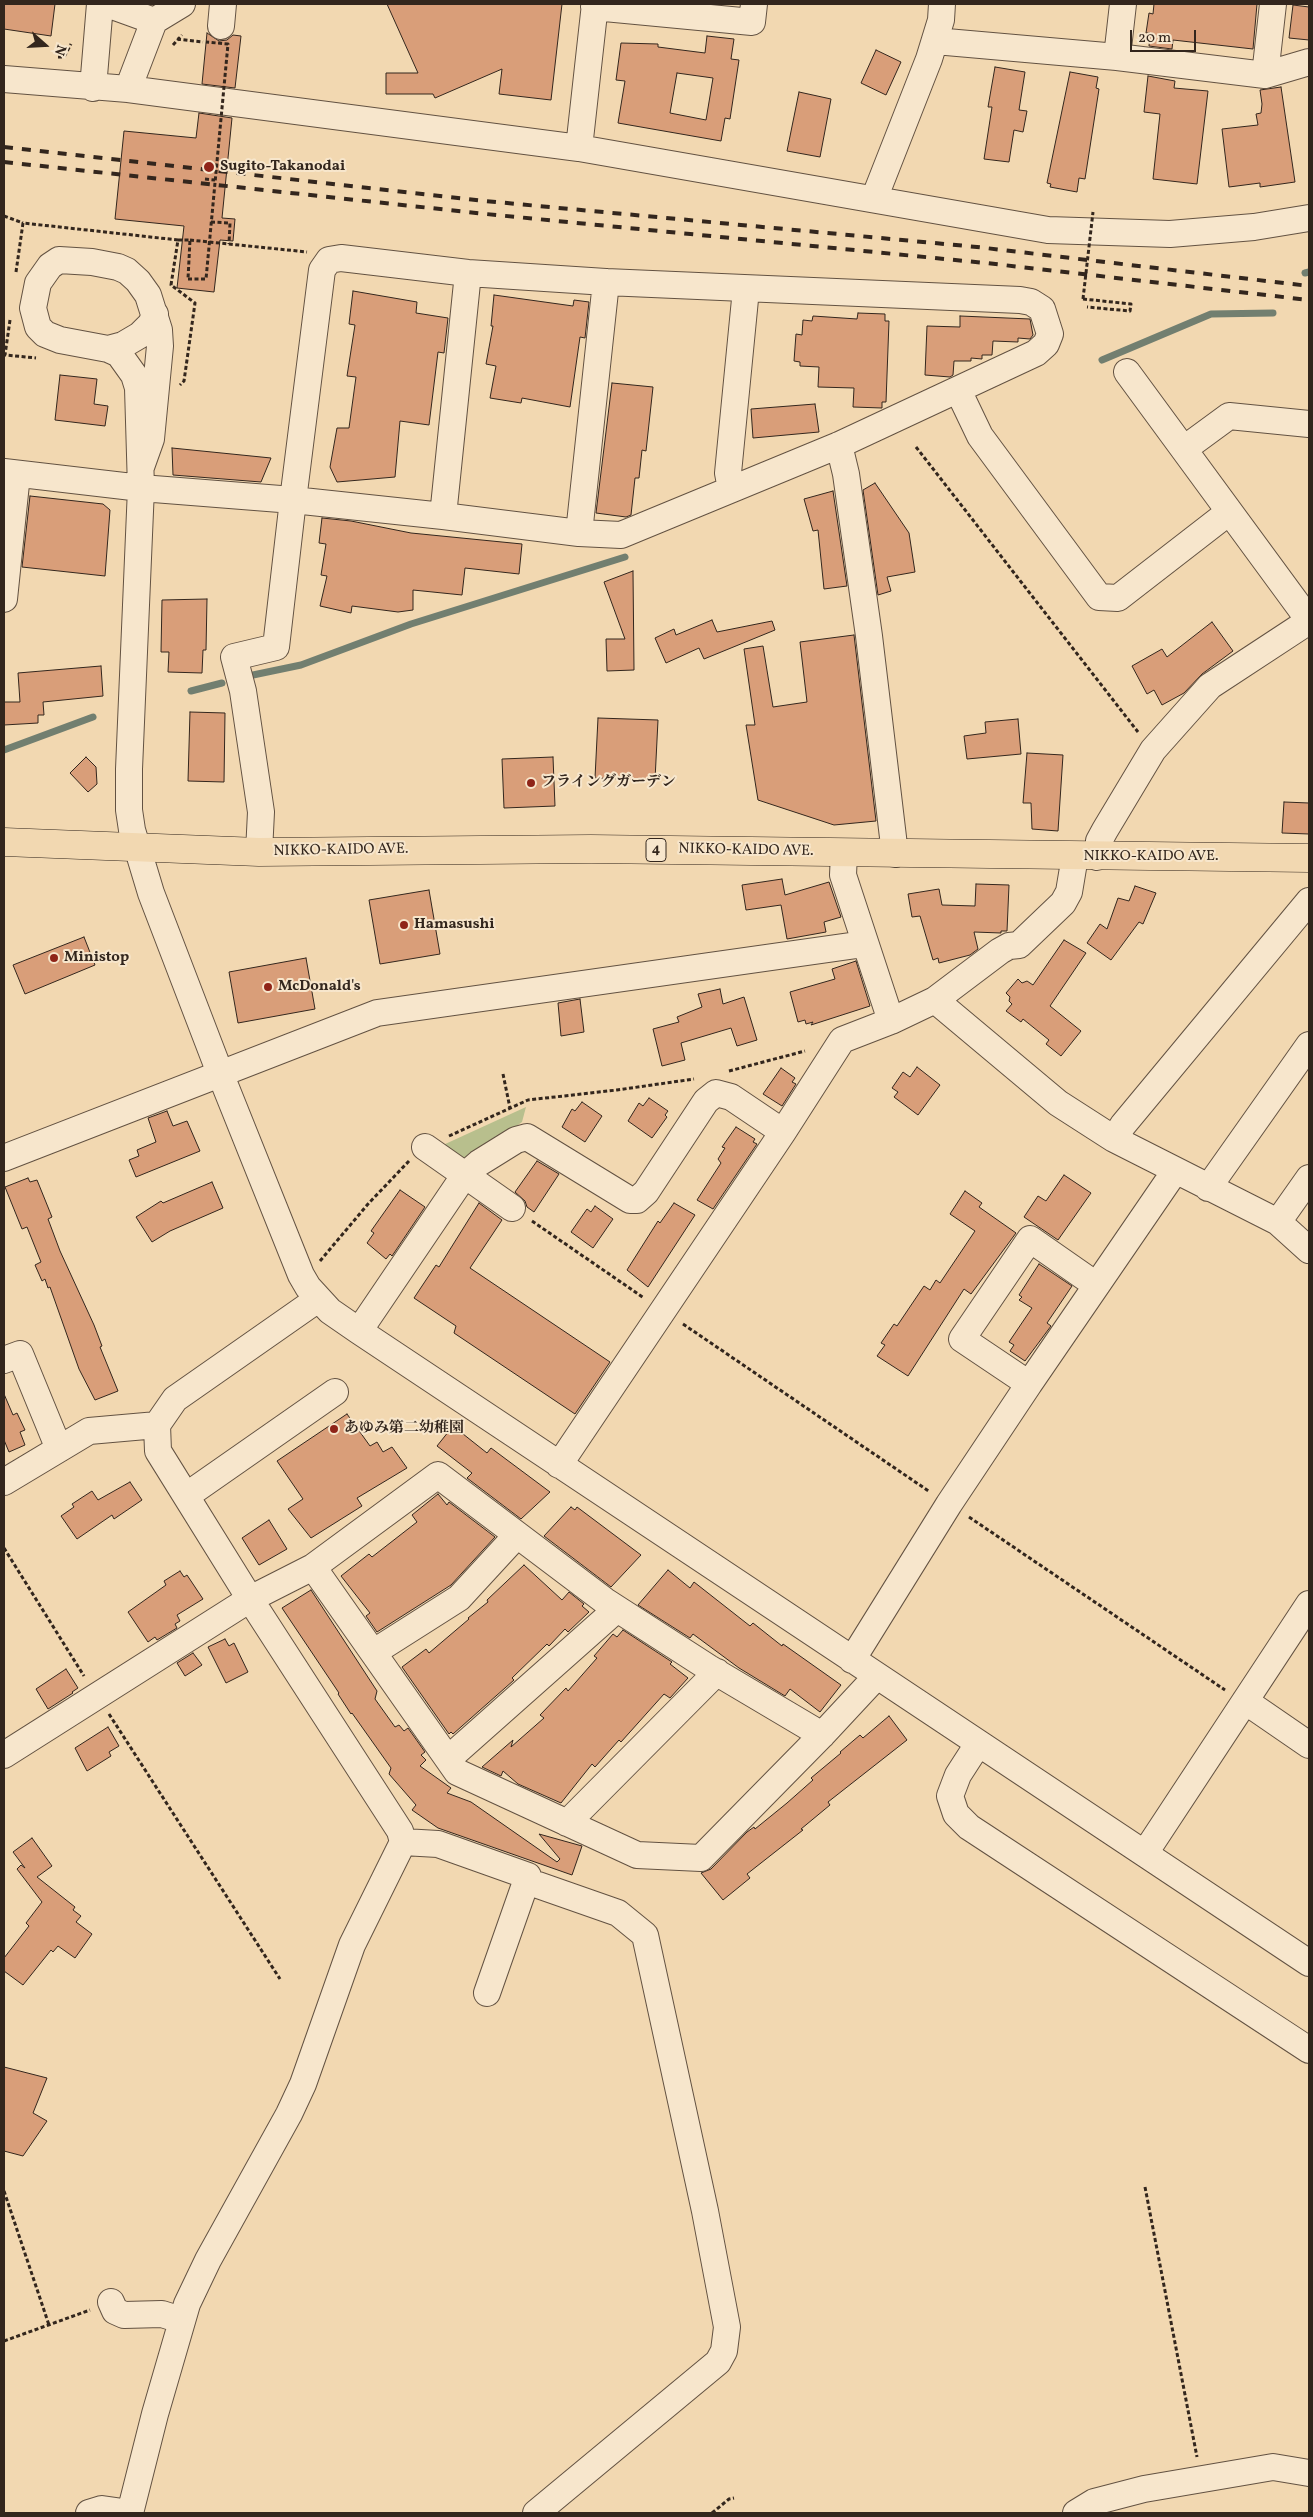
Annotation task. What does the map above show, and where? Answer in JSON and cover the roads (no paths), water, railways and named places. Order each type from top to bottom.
[{"type":"highway","name":"NIKKO-KAIDO AVE.","points":[[4,842],[259,852],[591,849],[1309,858]]},
{"type":"street","points":[[93,88],[100,4]]},
{"type":"street","points":[[107,4],[161,11],[128,89]]},
{"type":"street","points":[[579,148],[594,5],[752,22],[754,4]]},
{"type":"street","points":[[874,199],[935,41],[941,20],[942,4]]},
{"type":"street","points":[[1117,57],[1123,4]]},
{"type":"street","points":[[1265,75],[1273,4]]},
{"type":"street","points":[[935,41],[1117,57],[1265,75],[1309,62]]},
{"type":"street","points":[[4,79],[93,88],[128,89],[579,148],[1048,230],[1170,234],[1254,227],[1309,218]]},
{"type":"street","points":[[4,599],[10,473],[141,477],[293,500],[579,533],[620,536],[839,445],[1036,353],[1046,344],[1050,334],[1042,309],[1031,302],[1020,300],[606,282],[468,273],[341,258],[329,260],[322,270],[293,500],[276,646],[234,656],[243,691],[261,812],[259,852]]},
{"type":"street","points":[[141,477],[151,440],[156,390],[160,346],[160,330],[156,314],[148,295],[138,281],[127,271],[92,262],[59,260],[50,266],[42,276],[34,296],[34,314],[38,327],[45,334],[60,340],[108,349],[119,354],[127,364],[136,382],[139,399],[138,435],[141,477],[129,769],[129,810],[138,848],[151,893],[220,1073],[301,1275],[318,1299],[358,1331],[876,1677],[1145,1853],[1309,1964]]},
{"type":"street","points":[[442,516],[468,273]]},
{"type":"street","points":[[579,533],[606,282]]},
{"type":"street","points":[[731,489],[728,473],[746,289]]},
{"type":"street","points":[[108,349],[123,345],[140,335],[151,324],[156,314]]},
{"type":"street","points":[[559,1464],[664,1311],[842,1040],[890,1022],[935,1000],[1000,951],[1009,946],[1019,946],[1063,903],[1086,856],[1099,841],[1153,750],[1210,686],[1309,621],[1126,372]]},
{"type":"street","points":[[958,390],[980,436],[1099,597],[1118,598],[1229,512]]},
{"type":"street","points":[[1184,449],[1229,416],[1309,424]]},
{"type":"street","points":[[839,445],[846,474],[869,636],[894,854]]},
{"type":"street","points":[[844,853],[843,875],[890,1022]]},
{"type":"street","points":[[1114,1139],[1123,1124],[1309,901]]},
{"type":"street","points":[[4,1158],[377,1012],[864,944]]},
{"type":"street","points":[[935,1000],[1058,1102],[1114,1139],[1278,1222],[1309,1250]]},
{"type":"street","points":[[1208,1188],[1309,1045]]},
{"type":"street","points":[[358,1331],[464,1176],[479,1163],[516,1140],[527,1138],[618,1195],[630,1200],[637,1200],[646,1192],[706,1101],[716,1093],[731,1097],[783,1132]]},
{"type":"street","points":[[425,1147],[512,1208]]},
{"type":"street","points":[[852,1660],[949,1504],[1175,1171]]},
{"type":"street","points":[[1278,1222],[1309,1178]]},
{"type":"street","points":[[1029,1384],[962,1339],[1030,1239],[1096,1285]]},
{"type":"street","points":[[88,2513],[102,2509],[130,2513],[181,2320],[208,2260],[289,2114],[303,2084],[352,1945],[403,1842],[400,1831],[250,1599],[158,1451],[157,1425],[175,1399],[318,1299]]},
{"type":"street","points":[[4,1360],[20,1354],[59,1449]]},
{"type":"street","points":[[186,1496],[335,1392]]},
{"type":"street","points":[[4,1482],[89,1430],[157,1425]]},
{"type":"street","points":[[4,1755],[250,1599],[313,1566],[438,1475],[617,1609],[822,1735]]},
{"type":"street","points":[[374,1652],[459,1598],[517,1535]]},
{"type":"street","points":[[313,1566],[456,1772],[637,1855],[701,1858],[876,1677]]},
{"type":"street","points":[[1145,1853],[1309,1604]]},
{"type":"street","points":[[448,1759],[617,1609]]},
{"type":"street","points":[[567,1823],[717,1672]]},
{"type":"street","points":[[1245,1701],[1309,1745]]},
{"type":"street","points":[[978,1744],[958,1775],[950,1796],[956,1814],[969,1826],[1309,2050]]},
{"type":"street","points":[[403,1842],[438,1844],[528,1876],[487,1992]]},
{"type":"street","points":[[536,2513],[718,2362],[724,2351],[727,2327],[705,2211],[645,1935],[618,1913],[538,1885]]},
{"type":"street","points":[[111,2302],[115,2311],[124,2316],[162,2314],[181,2320]]},
{"type":"street","points":[[1076,2513],[1094,2502],[1144,2489],[1201,2479],[1273,2467],[1309,2473]]},
{"type":"waterway","points":[[1305,273],[1309,272]]},
{"type":"waterway","points":[[1102,360],[1211,314],[1273,313]]},
{"type":"waterway","points":[[253,675],[301,665],[411,624],[625,557]]},
{"type":"waterway","points":[[191,691],[222,683]]},
{"type":"waterway","points":[[4,750],[93,717]]},
{"type":"railway","points":[[4,147],[485,201],[977,247],[1309,286]]},
{"type":"railway","points":[[4,162],[486,214],[986,263],[1309,300]]},
{"type":"place","name":"Sugito-Takanodai","points":[[209,167]]},
{"type":"place","name":"フライングガーデン","points":[[531,783]]},
{"type":"place","name":"Hamasushi","points":[[404,925]]},
{"type":"place","name":"Ministop","points":[[54,958]]},
{"type":"place","name":"McDonald's","points":[[268,987]]},
{"type":"place","name":"あゆみ第二幼稚園","points":[[334,1429]]}]
